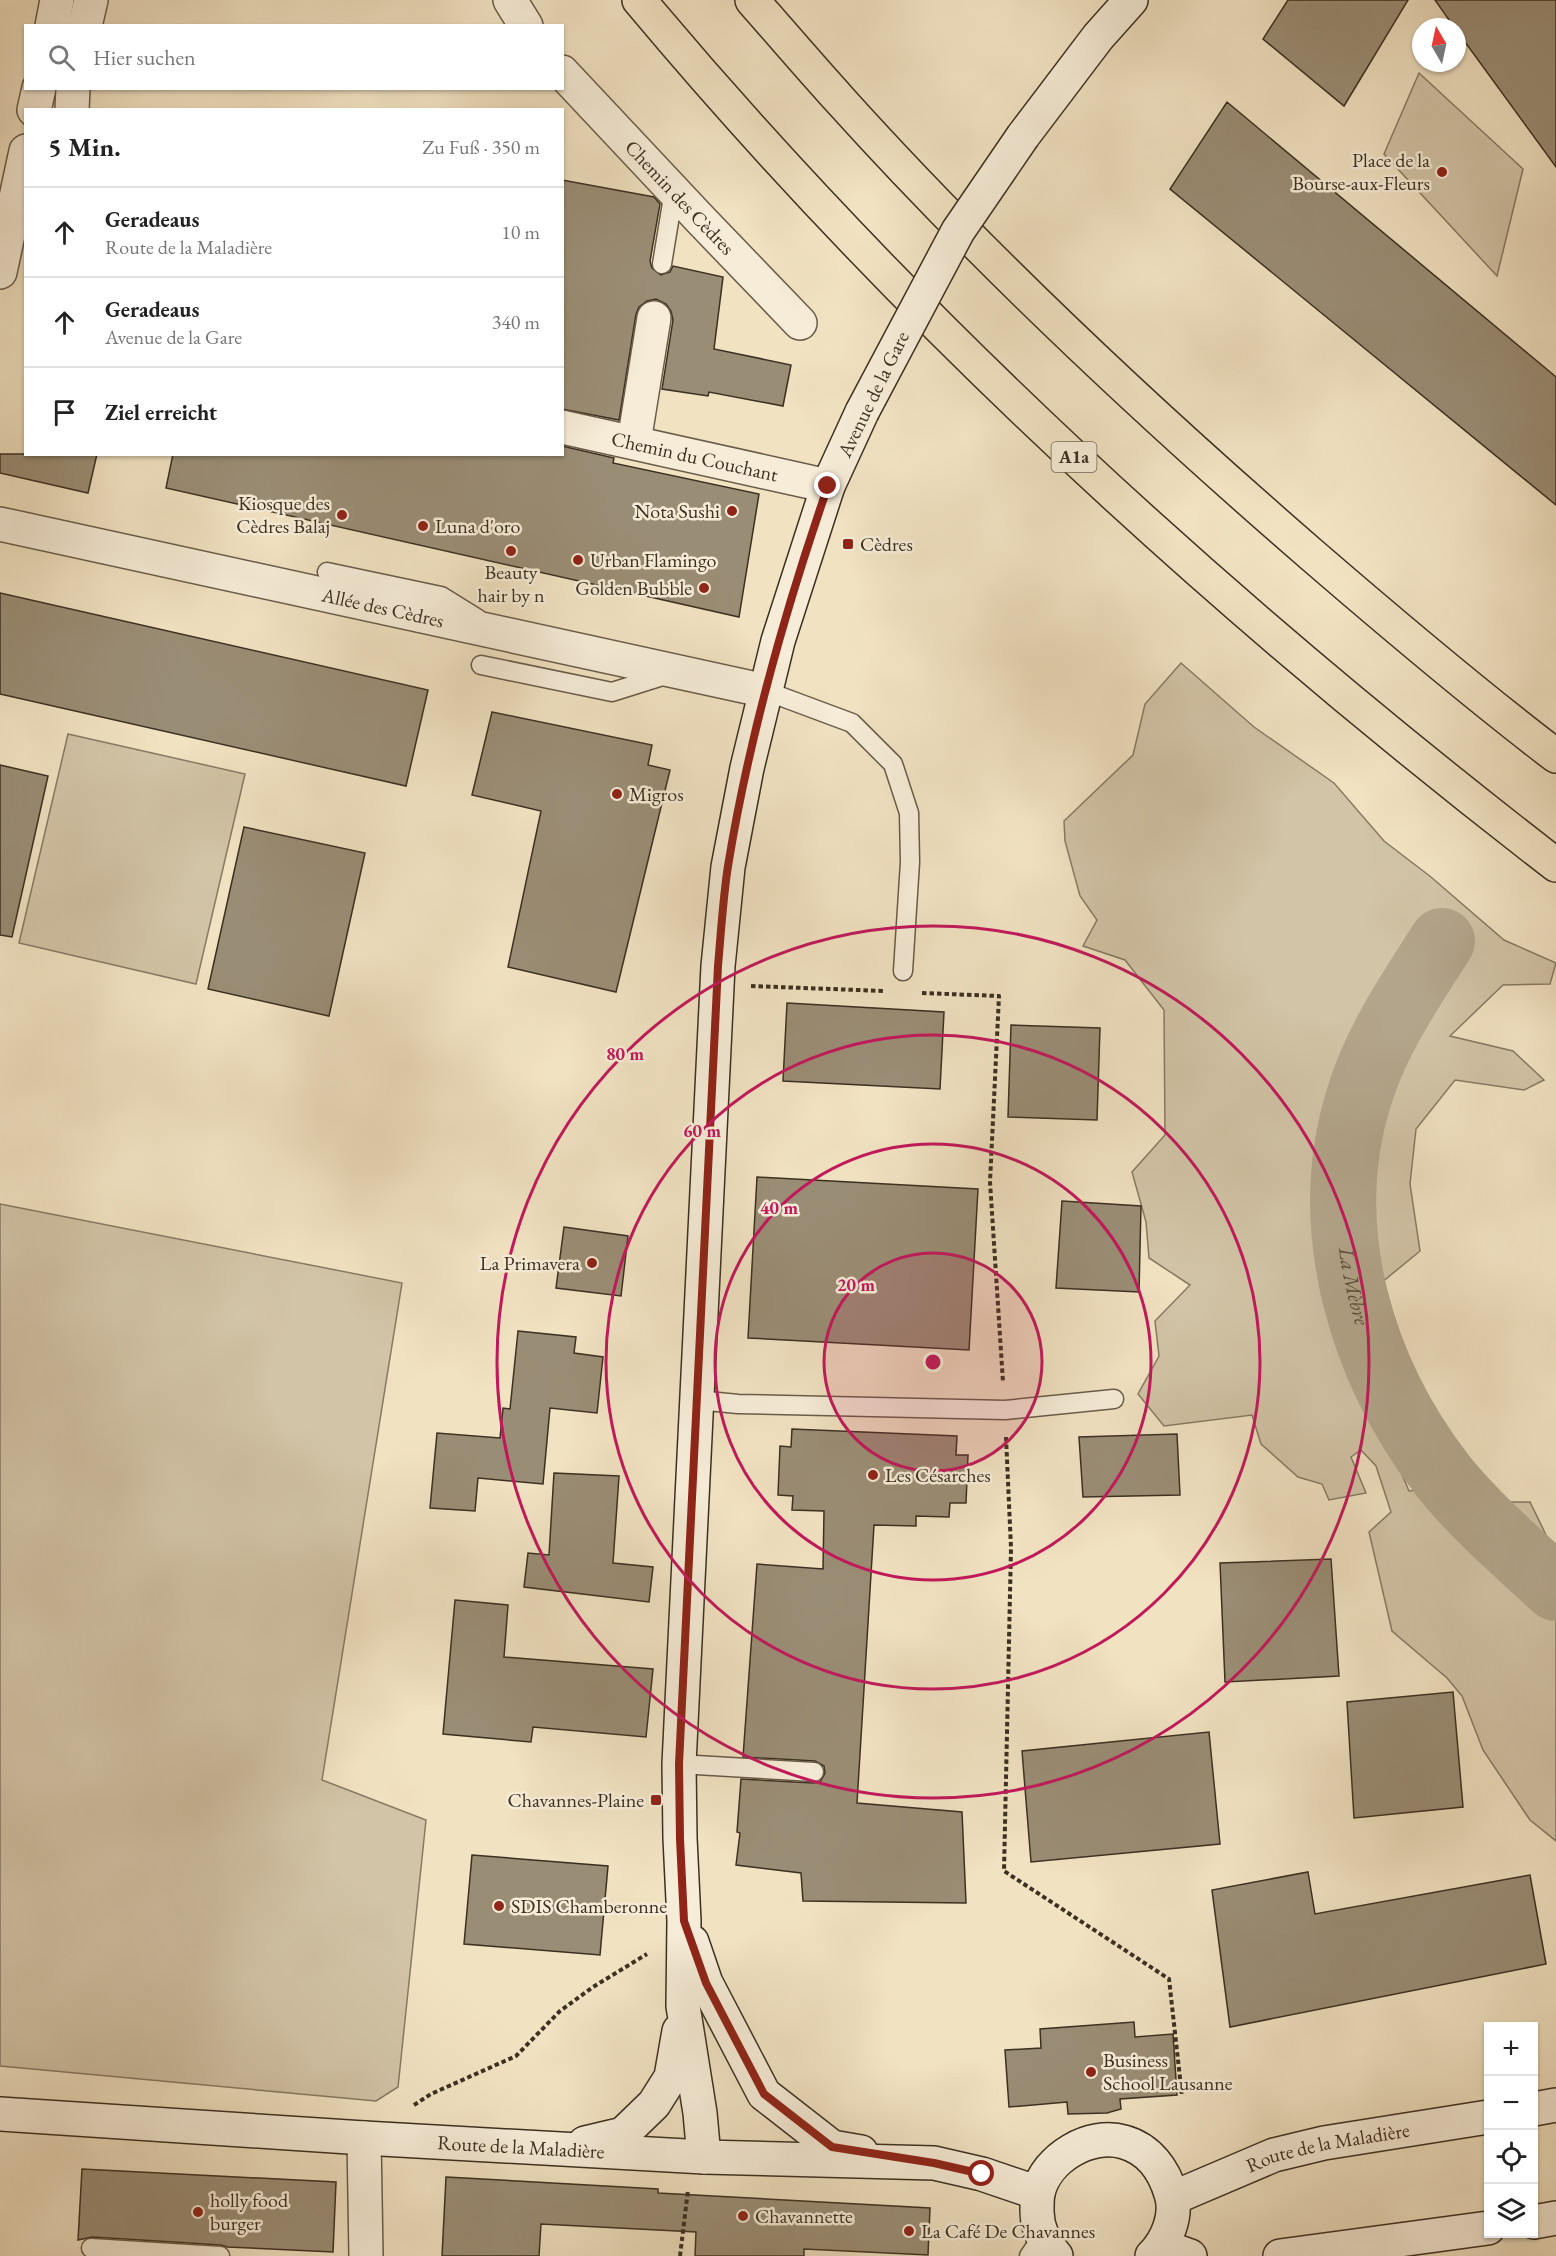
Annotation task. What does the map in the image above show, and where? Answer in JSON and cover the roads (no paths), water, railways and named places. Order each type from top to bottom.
[{"type":"highway","name":"A1a","points":[[639,0],[693,65],[810,193],[951,338],[1061,445],[1200,573],[1329,683],[1475,802],[1556,864]]},
{"type":"highway","points":[[752,0],[841,101],[924,189],[1012,279],[1118,381],[1256,507],[1395,627],[1556,756]]},
{"type":"street","points":[[52,24],[57,0]]},
{"type":"street","points":[[85,24],[91,0]]},
{"type":"street","points":[[510,0],[525,24]]},
{"type":"street","name":"Avenue de la Gare","points":[[560,2148],[623,2134],[654,2104],[671,2077],[683,2006],[684,1921],[679,1764],[717,985],[728,867],[747,768],[778,641],[828,486],[862,412],[958,231],[1023,136],[1098,37],[1131,0]]},
{"type":"street","name":"Chemin des Cèdres","points":[[564,74],[800,322]]},
{"type":"street","points":[[34,108],[39,90]]},
{"type":"street","points":[[72,108],[73,90]]},
{"type":"street","points":[[0,272],[24,160]]},
{"type":"street","points":[[634,441],[654,318]]},
{"type":"street","name":"Chemin du Couchant","points":[[564,427],[634,441],[828,486]]},
{"type":"street","name":"Allée des Cèdres","points":[[0,524],[766,691]]},
{"type":"street","name":"Avenue de la Gare","points":[[684,1921],[706,1983],[764,2094],[832,2147],[934,2163]]},
{"type":"street","name":"Avenue de la Gare","points":[[683,2006],[700,2112],[704,2157]]},
{"type":"street","points":[[1538,2108],[1556,2105]]},
{"type":"street","name":"Route de la Maladière","points":[[0,2114],[704,2157],[934,2163],[982,2174],[1038,2193]]},
{"type":"street","name":"Route de la Maladière","points":[[1173,2198],[1274,2155],[1324,2143],[1484,2118]]},
{"type":"street","points":[[364,2138],[366,2256]]},
{"type":"street","points":[[1043,2250],[1037,2216],[1038,2193],[1047,2172],[1074,2148],[1108,2140],[1124,2142],[1141,2150],[1155,2162],[1166,2177],[1173,2198],[1168,2253]]},
{"type":"street","points":[[1538,2221],[1556,2218]]},
{"type":"street","points":[[1280,2256],[1484,2229]]},
{"type":"lane","points":[[662,264],[674,191]]},
{"type":"lane","points":[[327,572],[441,596],[499,633]]},
{"type":"lane","points":[[481,664],[612,692],[677,671]]},
{"type":"lane","points":[[766,691],[852,723],[893,764],[909,813],[910,862],[903,971]]},
{"type":"lane","points":[[697,1400],[738,1404],[1005,1410],[1114,1399]]},
{"type":"lane","points":[[679,1764],[814,1772]]},
{"type":"lane","points":[[91,2248],[220,2256]]},
{"type":"waterway","name":"La Mèbre","points":[[1442,941],[1385,1036],[1359,1097],[1347,1147],[1343,1197],[1346,1247],[1355,1296],[1370,1344],[1390,1390],[1414,1435],[1443,1476],[1468,1505],[1556,1588]]},
{"type":"place","name":"Place de la Bourse-aux-Fleurs","points":[[1442,172]]},
{"type":"place","name":"Nota Sushi","points":[[732,511]]},
{"type":"place","name":"Kiosque des Cèdres Balaj","points":[[342,515]]},
{"type":"place","name":"Luna d'oro","points":[[423,526]]},
{"type":"place","name":"Cèdres","points":[[848,544]]},
{"type":"place","name":"Beauty hair by n","points":[[511,551]]},
{"type":"place","name":"Urban Flamingo","points":[[578,560]]},
{"type":"place","name":"Golden Bubble","points":[[704,588]]},
{"type":"place","name":"Migros","points":[[617,794]]},
{"type":"place","name":"La Primavera","points":[[592,1263]]},
{"type":"place","name":"Les Césarches","points":[[873,1475]]},
{"type":"place","name":"Chavannes-Plaine","points":[[656,1800]]},
{"type":"place","name":"SDIS Chamberonne","points":[[499,1906]]},
{"type":"place","name":"Business School Lausanne","points":[[1091,2072]]},
{"type":"place","name":"holly food burger","points":[[198,2212]]},
{"type":"place","name":"Chavannette","points":[[743,2216]]},
{"type":"place","name":"La Café De Chavannes","points":[[909,2231]]}]
